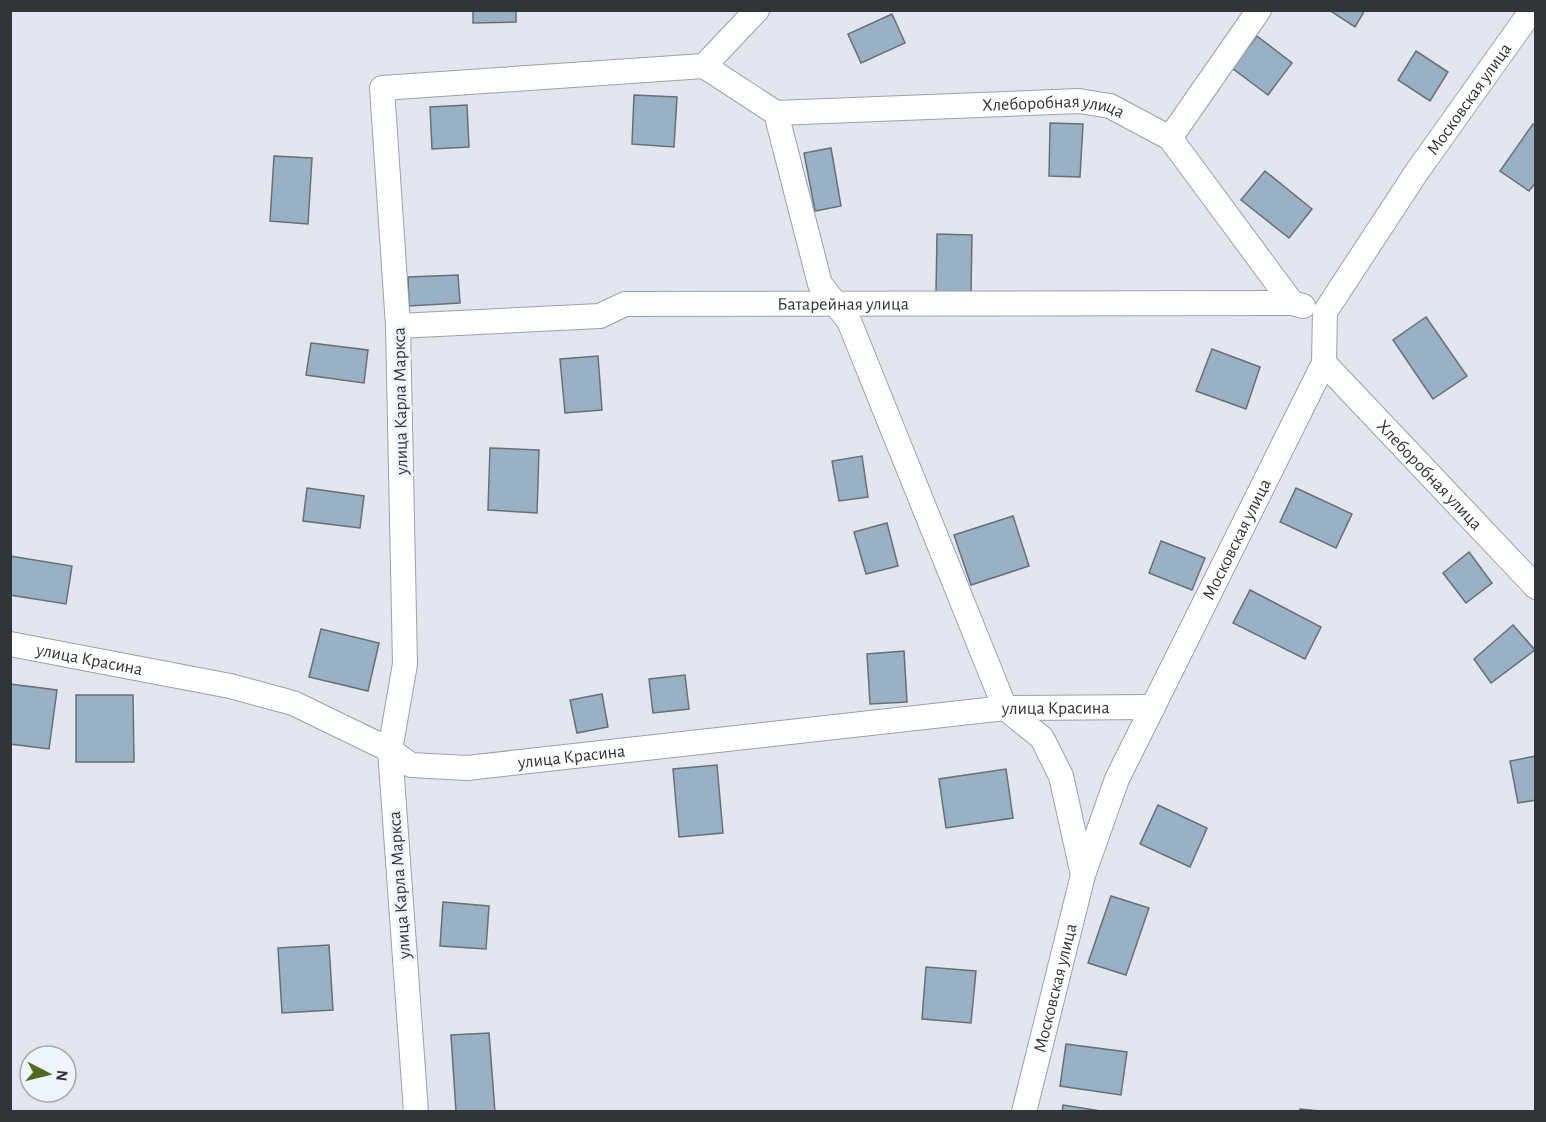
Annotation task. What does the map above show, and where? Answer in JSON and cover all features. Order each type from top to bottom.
[{"type":"street","points":[[757,10],[704,66],[776,113],[820,284],[849,321],[1005,708],[1042,738],[1061,776],[1083,874]]},
{"type":"street","points":[[1170,138],[1259,10]]},
{"type":"street","name":"Московская улица","points":[[1024,1112],[1083,874],[1117,779],[1324,363],[1325,312],[1416,173],[1532,10]]},
{"type":"street","name":"улица Карла Маркса","points":[[416,1112],[390,750],[405,664],[398,326],[382,88],[704,66]]},
{"type":"street","name":"Хлеборобная улица","points":[[776,113],[1079,101],[1110,106],[1170,138],[1292,303]]},
{"type":"street","points":[[1292,303],[1325,312]]},
{"type":"street","name":"Батарейная улица","points":[[398,326],[600,316],[625,304],[1292,303]]},
{"type":"street","name":"Хлеборобная улица","points":[[1324,363],[1536,587]]},
{"type":"street","name":"улица Красина","points":[[10,644],[230,686],[293,703],[390,750],[411,765],[467,768],[1005,708],[1153,706]]},
{"type":"building","points":[[473,10],[516,10],[516,22],[473,23]]},
{"type":"building","points":[[1329,10],[1365,10],[1355,27]]},
{"type":"building","points":[[892,14],[905,43],[861,63],[848,34]]},
{"type":"building","points":[[1257,36],[1292,63],[1268,95],[1232,68]]},
{"type":"building","points":[[1416,51],[1448,72],[1430,101],[1398,80]]},
{"type":"building","points":[[634,95],[677,97],[674,147],[632,144]]},
{"type":"building","points":[[467,105],[469,147],[432,149],[430,107]]},
{"type":"building","points":[[1050,123],[1083,124],[1080,177],[1049,176]]},
{"type":"building","points":[[1533,124],[1536,126],[1536,182],[1529,191],[1500,171]]},
{"type":"building","points":[[831,148],[841,206],[815,211],[804,153]]},
{"type":"building","points":[[274,156],[312,158],[308,224],[270,221]]},
{"type":"building","points":[[1265,171],[1312,209],[1289,238],[1241,200]]},
{"type":"building","points":[[937,234],[972,235],[971,293],[936,293]]},
{"type":"building","points":[[458,275],[460,303],[409,306],[408,277]]},
{"type":"building","points":[[1426,317],[1467,376],[1433,399],[1393,340]]},
{"type":"building","points":[[311,343],[368,350],[364,383],[306,375]]},
{"type":"building","points":[[1212,349],[1260,367],[1246,409],[1196,391]]},
{"type":"building","points":[[598,356],[602,410],[565,413],[560,359]]},
{"type":"building","points":[[490,448],[539,450],[537,513],[488,510]]},
{"type":"building","points":[[862,456],[868,497],[839,501],[832,461]]},
{"type":"building","points":[[307,488],[364,496],[360,528],[303,521]]},
{"type":"building","points":[[1296,488],[1352,514],[1336,548],[1280,522]]},
{"type":"building","points":[[1013,516],[1029,566],[971,585],[954,535]]},
{"type":"building","points":[[887,523],[898,566],[866,574],[854,532]]},
{"type":"building","points":[[1161,541],[1205,558],[1192,590],[1149,573]]},
{"type":"building","points":[[1469,552],[1492,583],[1466,603],[1443,573]]},
{"type":"building","points":[[10,556],[72,566],[66,604],[10,595]]},
{"type":"building","points":[[1250,590],[1321,627],[1305,659],[1233,623]]},
{"type":"building","points":[[1513,625],[1535,650],[1491,683],[1474,659]]},
{"type":"building","points":[[321,629],[379,643],[368,691],[309,677]]},
{"type":"building","points":[[904,651],[907,702],[870,704],[867,654]]},
{"type":"building","points":[[685,675],[689,709],[653,713],[649,679]]},
{"type":"building","points":[[10,684],[57,690],[49,749],[10,744]]},
{"type":"building","points":[[602,694],[608,727],[577,733],[570,700]]},
{"type":"building","points":[[76,695],[133,695],[134,762],[76,762]]},
{"type":"building","points":[[1536,756],[1536,800],[1518,803],[1510,761]]},
{"type":"building","points":[[717,765],[723,833],[679,837],[673,769]]},
{"type":"building","points":[[1006,769],[1013,818],[946,828],[939,779]]},
{"type":"building","points":[[1158,805],[1207,828],[1190,867],[1140,844]]},
{"type":"building","points":[[1111,896],[1149,908],[1126,975],[1088,963]]},
{"type":"building","points":[[443,902],[489,906],[486,949],[440,946]]},
{"type":"building","points":[[329,945],[333,1010],[282,1013],[278,948]]},
{"type":"building","points":[[926,967],[976,971],[971,1023],[922,1019]]},
{"type":"building","points":[[489,1033],[495,1112],[456,1112],[451,1035]]},
{"type":"building","points":[[1066,1044],[1127,1052],[1121,1095],[1060,1086]]},
{"type":"building","points":[[1063,1105],[1107,1112],[1062,1112]]},
{"type":"building","points":[[1300,1109],[1330,1112],[1300,1112]]}]
